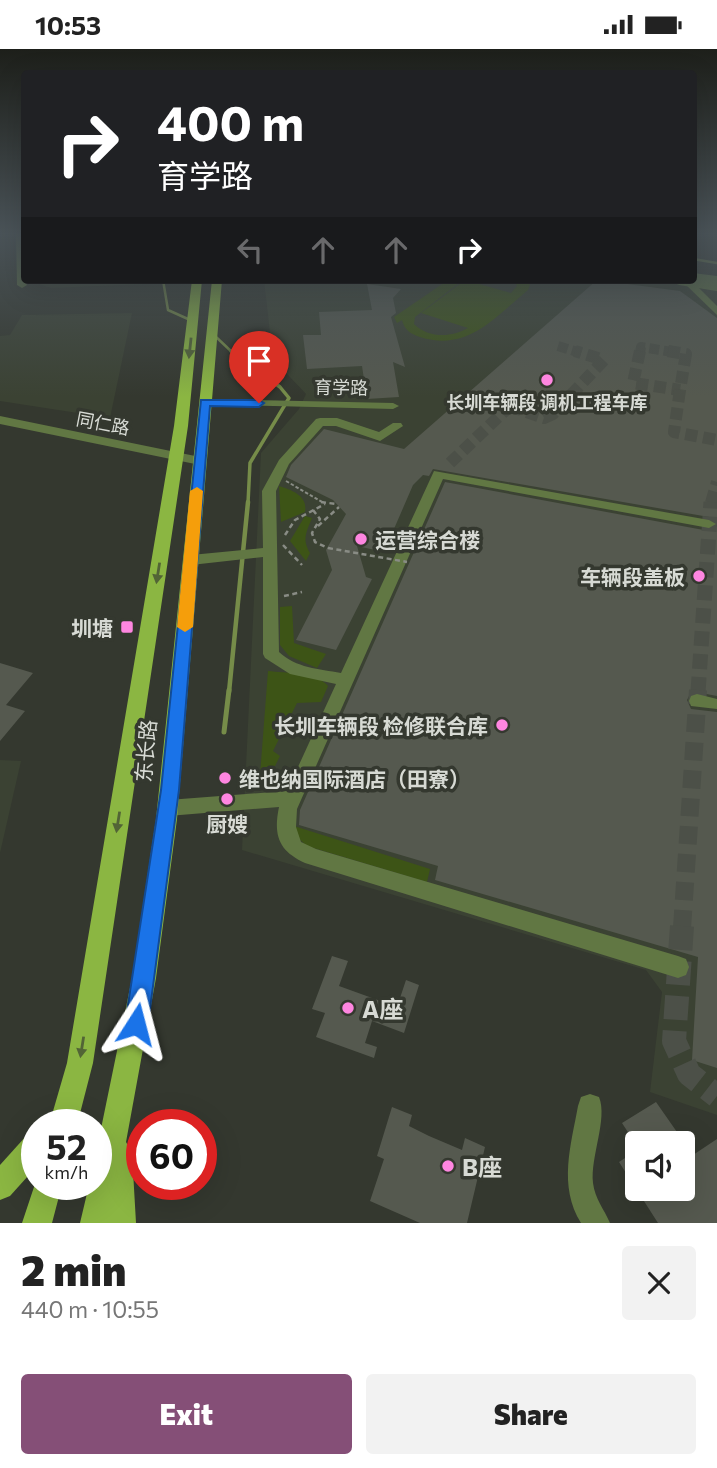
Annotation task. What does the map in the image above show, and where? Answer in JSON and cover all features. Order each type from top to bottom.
[{"type":"main road","name":"东长路","points":[[67,1109],[82,1049],[176,460],[196,287]]},
{"type":"main road","name":"东长路","points":[[95,1223],[118,1119],[148,952],[168,808],[216,287]]},
{"type":"main road","points":[[60,1109],[72,1091]]},
{"type":"main road","points":[[118,1119],[121,1223]]},
{"type":"main road","points":[[0,1186],[21,1163]]},
{"type":"main road","points":[[37,1223],[44,1200]]},
{"type":"street","points":[[692,287],[717,312]]},
{"type":"street","points":[[705,302],[717,300]]},
{"type":"street","name":"育学路","points":[[205,402],[393,406]]},
{"type":"street","name":"同仁路","points":[[0,420],[199,464]]},
{"type":"street","points":[[346,680],[298,671],[280,664],[271,654],[269,491],[283,463],[320,422],[337,422],[380,437],[397,426]]},
{"type":"street","name":"同仁路","points":[[0,427],[82,440]]},
{"type":"street","points":[[678,967],[312,856],[293,848],[286,827],[293,798],[445,468],[709,524]]},
{"type":"street","points":[[191,560],[270,552]]},
{"type":"street","points":[[168,808],[293,798]]},
{"type":"street","points":[[590,1106],[578,1182],[586,1208],[597,1223]]},
{"type":"path","points":[[284,479],[325,504],[338,505],[314,529]]},
{"type":"path","points":[[302,565],[283,544],[286,532],[295,520],[325,504]]},
{"type":"path","points":[[313,510],[320,519],[312,533],[315,542],[327,548],[407,562]]},
{"type":"shaded area","points":[[265,287],[697,287],[717,291],[717,1115],[650,1092],[662,992],[646,970],[242,850],[261,453],[299,409],[306,394],[273,359]]},
{"type":"shaded area","points":[[132,313],[110,418],[0,401],[0,336],[10,335],[22,315]]},
{"type":"shaded area","points":[[0,760],[21,761],[0,853]]},
{"type":"green space","points":[[438,287],[454,287],[415,317],[414,324],[433,334],[454,334],[468,328],[421,313],[456,287],[489,287],[511,293],[516,287],[529,287],[479,330],[452,340],[420,337],[406,329],[402,320],[397,323],[394,317]]},
{"type":"green space","points":[[279,486],[302,498],[305,512],[281,522]]},
{"type":"green space","points":[[305,516],[312,518],[306,536],[310,553],[306,561],[290,541]]},
{"type":"green space","points":[[292,606],[294,643],[326,654],[317,668],[289,656],[280,645],[280,607]]},
{"type":"green space","points":[[268,671],[309,676],[328,686],[321,702],[297,703],[273,751],[280,756],[273,770],[290,778],[287,787],[259,788]]},
{"type":"green space","points":[[294,826],[430,869],[427,882],[307,846],[297,837]]},
{"type":"building","points":[[368,287],[401,289],[393,298],[396,313],[391,317],[405,367],[393,362],[399,397],[367,399],[362,366],[307,369],[303,335],[321,335],[319,312],[372,310]]},
{"type":"building","name":"车辆段盖板","points":[[589,287],[648,287],[680,291],[717,318],[717,522],[709,517],[433,469],[429,476],[423,475],[413,485],[384,552],[357,546],[366,577],[372,579],[336,650],[296,640],[332,570],[326,550],[346,514],[333,500],[286,477],[291,465],[324,429],[404,449]]},
{"type":"building","name":"长圳车辆段 检修联合库","points":[[445,482],[709,531],[717,526],[717,696],[696,692],[690,694],[687,700],[691,709],[717,712],[717,1068],[692,1060],[698,957],[435,880],[438,866],[299,825],[300,810]]},
{"type":"building","points":[[0,663],[33,673],[6,705],[25,711],[0,741]]},
{"type":"building","name":"A座","points":[[332,956],[348,961],[339,986],[397,1007],[406,980],[419,985],[404,1033],[372,1021],[365,1043],[377,1047],[374,1058],[316,1037],[325,1013],[312,1009]]},
{"type":"building","points":[[656,1102],[676,1131],[627,1131],[622,1123]]},
{"type":"building","name":"B座","points":[[392,1107],[412,1115],[409,1126],[429,1136],[462,1150],[465,1138],[485,1147],[467,1223],[420,1223],[370,1201],[384,1159],[377,1156]]},
{"type":"building","points":[[717,1139],[717,1223],[658,1223],[644,1201],[695,1201],[695,1154]]},
{"type":"building","points":[[625,1158],[625,1171],[619,1162]]},
{"type":"waterway","points":[[164,287],[168,310],[188,319]]},
{"type":"waterway","points":[[215,336],[233,353]]},
{"type":"waterway","points":[[231,351],[280,387],[289,398],[250,463],[248,503]]},
{"type":"waterway","points":[[229,692],[248,502]]},
{"type":"waterway","points":[[224,732],[229,690]]},
{"type":"tunnel","points":[[558,346],[581,353]]},
{"type":"tunnel","points":[[640,353],[641,347],[679,353]]},
{"type":"tunnel","points":[[510,406],[544,418],[553,414],[604,360],[575,351]]},
{"type":"tunnel","points":[[640,351],[633,383],[680,390]]},
{"type":"tunnel","points":[[668,351],[686,354],[680,390]]},
{"type":"tunnel","points":[[680,390],[674,432],[717,440]]},
{"type":"tunnel","points":[[450,463],[513,403]]},
{"type":"tunnel","points":[[711,503],[717,482]]},
{"type":"tunnel","points":[[698,692],[711,502]]},
{"type":"tunnel","points":[[682,928],[698,690]]},
{"type":"tunnel","points":[[682,926],[674,1041],[689,1074],[717,1096]]},
{"type":"slow traffic","points":[[185,627],[197,491]]},
{"type":"place","name":"长圳车辆段 调机工程车库","points":[[547,380]]},
{"type":"place","name":"运营综合楼","points":[[361,539]]},
{"type":"place","name":"车辆段盖板","points":[[699,576]]},
{"type":"place","name":"圳塘","points":[[127,627]]},
{"type":"place","name":"长圳车辆段 检修联合库","points":[[502,725]]},
{"type":"place","name":"维也纳国际酒店（田寮）","points":[[225,778]]},
{"type":"place","name":"厨嫂","points":[[227,799]]},
{"type":"place","name":"A座","points":[[348,1008]]},
{"type":"place","name":"B座","points":[[448,1166]]},
{"type":"route","points":[[136,1024],[157,897],[170,790],[205,402],[259,403]]}]
